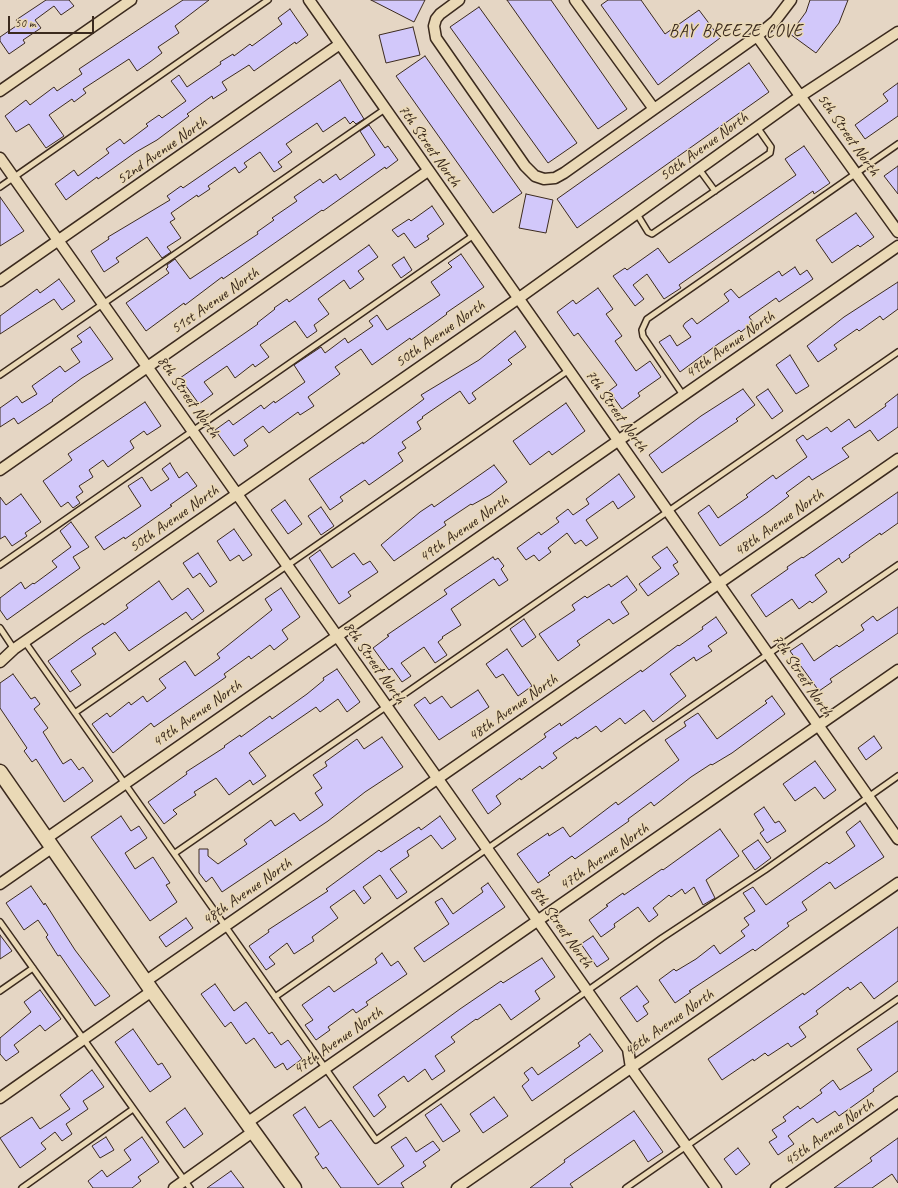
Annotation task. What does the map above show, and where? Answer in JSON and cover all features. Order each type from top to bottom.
[{"type":"main road","points":[[0,772],[149,986],[294,1188]]},
{"type":"street","points":[[0,91],[131,0]]},
{"type":"street","name":"7th Street North","points":[[309,0],[428,171],[520,298],[618,441],[770,654],[818,726],[898,838]]},
{"type":"street","points":[[459,0],[440,14],[436,20],[434,26],[436,38],[525,166],[534,176],[544,180],[555,178],[564,173],[757,36],[775,21],[791,0]]},
{"type":"street","points":[[575,0],[654,109]]},
{"type":"street","name":"50th Avenue North","points":[[0,662],[14,649],[520,298],[802,95],[898,32]]},
{"type":"street","name":"5th Street North","points":[[757,36],[802,95],[898,232]]},
{"type":"street","name":"52nd Avenue North","points":[[0,281],[340,44]]},
{"type":"street","name":"8th Street North","points":[[0,158],[288,564],[437,780],[487,848],[628,1049],[631,1068],[716,1188]]},
{"type":"street","name":"51st Avenue North","points":[[0,470],[428,171]]},
{"type":"street","name":"49th Avenue North","points":[[0,884],[50,842],[125,783],[898,246]]},
{"type":"street","name":"48th Avenue North","points":[[0,1098],[83,1040],[226,925],[898,459]]},
{"type":"street","name":"47th Avenue North","points":[[174,1188],[187,1184],[251,1127],[326,1068],[898,670]]},
{"type":"street","name":"46th Avenue North","points":[[457,1188],[898,883]]},
{"type":"street","name":"45th Avenue North","points":[[776,1188],[898,1102]]},
{"type":"lane","points":[[0,187],[268,0]]},
{"type":"lane","points":[[0,375],[385,109]]},
{"type":"lane","points":[[637,214],[648,232],[652,234],[770,153],[771,147],[758,127]]},
{"type":"lane","points":[[683,395],[643,336],[642,330],[647,319],[898,144]]},
{"type":"lane","points":[[699,169],[715,191]]},
{"type":"lane","points":[[0,565],[474,235]]},
{"type":"lane","points":[[175,853],[898,352]]},
{"type":"lane","points":[[76,712],[569,370]]},
{"type":"lane","points":[[275,997],[487,848],[898,565]]},
{"type":"lane","points":[[0,628],[14,649]]},
{"type":"lane","points":[[25,642],[76,712],[376,1140],[472,1071],[588,992],[662,938],[765,870],[898,776]]},
{"type":"lane","points":[[0,922],[187,1184]]},
{"type":"lane","points":[[0,991],[33,968]]},
{"type":"lane","points":[[626,1188],[898,999]]},
{"type":"lane","points":[[22,1188],[133,1109]]},
{"type":"building","points":[[46,0],[69,0],[74,6],[61,15],[54,6],[35,20],[41,28],[23,40],[25,43],[9,54],[0,41],[0,37],[19,24],[16,20]]},
{"type":"building","points":[[183,0],[209,0],[175,26],[179,33],[158,47],[162,53],[150,62],[137,71],[129,59],[83,89],[86,93],[74,102],[72,99],[49,115],[64,136],[46,148],[29,124],[16,132],[5,116],[26,100],[30,105],[54,87],[57,91],[82,74],[79,69]]},
{"type":"building","points":[[371,0],[425,0],[414,22]]},
{"type":"building","points":[[507,0],[551,0],[627,109],[598,129]]},
{"type":"building","points":[[608,0],[641,0],[665,34],[699,10],[720,38],[658,85],[601,5]]},
{"type":"building","points":[[810,0],[848,0],[839,23],[816,53],[790,34],[806,12]]},
{"type":"building","points":[[479,7],[577,143],[548,163],[450,27]]},
{"type":"building","points":[[290,9],[308,35],[296,44],[295,42],[254,71],[249,65],[222,82],[227,90],[213,99],[212,96],[187,114],[189,116],[157,140],[136,152],[98,179],[97,177],[66,200],[55,184],[74,170],[78,176],[109,153],[106,149],[120,139],[124,144],[148,126],[146,124],[159,115],[162,118],[186,101],[171,81],[179,75],[187,87],[221,64],[220,62],[233,54],[234,56],[250,44],[252,46],[282,24],[278,18]]},
{"type":"building","points":[[413,27],[420,55],[386,63],[379,35]]},
{"type":"building","points":[[425,56],[522,193],[493,213],[396,76]]},
{"type":"building","points":[[749,63],[769,92],[577,228],[557,199]]},
{"type":"building","points":[[340,80],[364,119],[356,124],[353,121],[350,124],[345,117],[323,132],[317,123],[286,144],[292,152],[278,162],[282,167],[274,172],[260,152],[244,163],[247,167],[239,173],[235,167],[208,186],[210,189],[198,197],[197,195],[171,213],[175,219],[170,222],[181,238],[167,247],[171,252],[162,258],[147,237],[116,258],[119,262],[104,272],[91,251],[109,239],[108,237],[170,200],[167,196],[181,186],[183,188]]},
{"type":"building","points":[[898,83],[898,116],[865,139],[855,125],[888,101],[883,94]]},
{"type":"building","points":[[369,125],[385,148],[388,146],[398,160],[386,169],[385,167],[223,279],[222,277],[185,305],[184,303],[146,331],[126,303],[169,273],[166,269],[168,267],[167,265],[175,259],[190,279],[258,234],[257,232],[274,220],[272,218],[297,201],[294,197],[320,179],[323,183],[336,174],[340,180],[375,155],[360,131]]},
{"type":"building","points":[[804,146],[830,183],[814,194],[813,191],[679,285],[681,288],[664,299],[647,274],[633,285],[644,299],[635,306],[613,276],[625,268],[627,270],[658,248],[669,263],[796,175],[785,159]]},
{"type":"building","points":[[898,166],[898,194],[884,176]]},
{"type":"building","points":[[526,194],[553,200],[546,233],[519,228]]},
{"type":"building","points":[[0,197],[24,231],[0,246]]},
{"type":"building","points":[[432,206],[444,224],[427,236],[429,239],[415,248],[404,233],[398,237],[392,230],[409,219],[411,221]]},
{"type":"building","points":[[856,213],[874,237],[860,247],[858,245],[832,263],[816,240]]},
{"type":"building","points":[[369,245],[378,257],[358,271],[364,279],[350,289],[344,280],[318,299],[329,314],[314,325],[317,331],[307,338],[295,321],[260,345],[269,357],[255,367],[253,364],[235,378],[227,366],[204,382],[213,394],[199,404],[180,378],[258,324],[257,323],[275,309],[274,308],[287,299],[289,302]]},
{"type":"building","points":[[461,254],[484,287],[446,313],[447,314],[411,340],[410,338],[372,365],[361,349],[335,367],[340,374],[308,397],[314,406],[300,415],[298,412],[269,433],[263,426],[244,440],[248,446],[234,456],[215,430],[229,420],[233,425],[261,405],[264,409],[305,382],[294,365],[321,347],[325,353],[345,338],[348,343],[373,326],[369,321],[377,315],[387,330],[440,295],[431,282],[452,267],[448,263]]},
{"type":"building","points":[[404,257],[412,270],[401,278],[392,265]]},
{"type":"building","points":[[795,267],[800,275],[807,270],[813,279],[779,302],[776,298],[749,317],[753,322],[741,332],[739,330],[680,372],[659,342],[670,335],[677,346],[691,337],[683,326],[685,323],[692,318],[697,324],[729,301],[724,294],[731,289],[739,298],[779,271],[782,276]]},
{"type":"building","points":[[59,279],[75,301],[62,310],[54,299],[0,334],[0,316],[37,289],[40,293]]},
{"type":"building","points":[[898,282],[898,309],[883,320],[880,316],[859,331],[857,329],[834,345],[837,349],[818,362],[807,346],[844,317]]},
{"type":"building","points":[[598,288],[613,309],[606,314],[622,336],[615,341],[636,371],[650,361],[661,377],[638,393],[640,396],[622,409],[609,391],[617,385],[578,333],[574,336],[557,312],[573,300],[576,304]]},
{"type":"building","points":[[90,327],[113,359],[82,378],[52,400],[53,401],[18,424],[14,418],[0,427],[0,408],[17,396],[22,403],[37,394],[32,386],[60,366],[65,372],[80,362],[71,349],[82,342],[77,336]]},
{"type":"building","points":[[515,331],[526,347],[508,360],[512,364],[472,393],[476,399],[469,404],[460,391],[422,417],[423,418],[417,422],[421,429],[402,442],[406,448],[398,453],[403,461],[369,485],[365,480],[340,497],[343,501],[330,510],[309,479],[363,442],[363,444],[424,399],[421,395],[479,360]]},
{"type":"building","points":[[790,355],[809,386],[796,394],[776,365]]},
{"type":"building","points":[[743,389],[755,405],[736,419],[738,421],[662,473],[649,455],[701,416]]},
{"type":"building","points":[[768,389],[783,411],[772,419],[756,397]]},
{"type":"building","points":[[898,394],[898,427],[878,441],[870,430],[842,448],[849,457],[812,480],[809,476],[786,493],[789,496],[720,546],[698,513],[709,505],[718,518],[748,497],[746,495],[773,475],[776,479],[807,457],[796,440],[803,435],[807,440],[827,427],[831,432],[849,419],[855,428],[886,406],[885,404]]},
{"type":"building","points":[[145,402],[161,426],[147,435],[144,431],[130,441],[134,448],[108,467],[103,460],[89,470],[93,477],[79,486],[83,492],[76,497],[80,503],[73,508],[68,502],[61,507],[43,481],[72,460],[68,454]]},
{"type":"building","points":[[566,403],[585,431],[552,455],[549,451],[530,465],[513,441]]},
{"type":"building","points":[[170,463],[179,478],[187,472],[197,486],[170,505],[172,506],[125,539],[124,537],[104,550],[95,537],[141,506],[128,486],[142,477],[151,491],[169,479],[162,469]]},
{"type":"building","points":[[494,465],[507,482],[490,495],[472,505],[471,504],[444,522],[446,525],[394,561],[381,545],[420,512],[432,504],[434,507]]},
{"type":"building","points":[[619,474],[635,497],[618,509],[613,501],[586,520],[598,538],[586,546],[581,540],[575,544],[567,533],[548,548],[551,552],[539,561],[534,555],[526,560],[517,548],[539,532],[541,535],[559,522],[556,518],[568,509],[573,515],[589,504],[586,499]]},
{"type":"building","points":[[898,492],[898,523],[881,535],[880,533],[849,555],[850,557],[842,563],[839,558],[815,575],[827,592],[812,603],[810,601],[799,609],[792,599],[766,617],[751,595],[788,569],[787,567],[802,557],[803,558]]},
{"type":"building","points":[[21,494],[41,522],[25,533],[27,536],[12,546],[5,536],[0,539],[0,497],[6,505]]},
{"type":"building","points":[[285,500],[302,524],[288,534],[271,510]]},
{"type":"building","points":[[321,507],[334,526],[321,535],[308,516]]},
{"type":"building","points":[[71,522],[89,547],[73,557],[80,568],[7,620],[0,610],[0,598],[21,582],[25,589],[57,567],[52,561],[71,547],[60,531]]},
{"type":"building","points":[[234,529],[252,555],[243,561],[239,555],[230,561],[217,541]]},
{"type":"building","points":[[667,547],[678,562],[673,565],[679,574],[648,596],[639,584],[661,568],[652,557]]},
{"type":"building","points":[[320,550],[332,568],[354,553],[363,565],[370,561],[378,572],[348,592],[351,596],[339,604],[309,558]]},
{"type":"building","points":[[198,553],[217,582],[210,587],[200,573],[193,578],[183,563]]},
{"type":"building","points":[[493,557],[495,560],[498,558],[504,566],[501,569],[508,580],[499,586],[494,579],[451,609],[461,625],[442,637],[443,638],[438,642],[447,655],[435,663],[424,647],[401,663],[411,676],[402,682],[392,668],[389,670],[373,648],[389,636],[387,635],[447,594],[444,590]]},
{"type":"building","points":[[627,576],[637,590],[621,602],[629,614],[613,624],[609,619],[577,641],[580,645],[558,661],[539,634],[575,610],[572,605],[585,596],[587,598],[609,584],[611,587]]},
{"type":"building","points":[[159,581],[172,600],[188,588],[204,611],[192,620],[186,612],[129,651],[115,632],[92,648],[96,654],[71,671],[81,685],[70,692],[48,661],[83,636],[103,623],[104,625],[128,608],[126,605]]},
{"type":"building","points":[[281,588],[300,617],[282,630],[288,639],[274,650],[270,645],[251,659],[249,656],[224,674],[226,677],[154,727],[151,723],[113,753],[92,724],[107,713],[110,717],[129,702],[131,705],[143,696],[147,702],[166,688],[159,679],[185,661],[195,676],[220,658],[217,654],[272,610],[265,599]]},
{"type":"building","points":[[898,607],[898,633],[830,679],[832,682],[819,691],[790,651],[802,643],[814,661],[837,645],[839,647],[864,630],[861,625],[873,616],[877,621]]},
{"type":"building","points":[[716,617],[727,633],[708,646],[712,651],[696,661],[694,657],[670,674],[686,696],[653,722],[644,710],[625,724],[620,718],[601,732],[596,726],[577,739],[576,737],[553,753],[557,758],[542,769],[540,766],[521,780],[520,778],[496,796],[501,804],[488,814],[472,790],[546,737],[544,734],[560,723],[561,726],[641,670],[642,672],[678,645],[679,646],[703,629],[702,627]]},
{"type":"building","points":[[524,619],[536,637],[522,647],[510,629]]},
{"type":"building","points":[[507,649],[532,686],[518,696],[503,674],[496,678],[486,664]]},
{"type":"building","points":[[337,669],[360,702],[347,712],[338,699],[320,712],[316,707],[249,753],[266,776],[253,785],[250,780],[229,795],[216,778],[194,792],[196,795],[173,810],[177,814],[164,824],[148,802],[187,774],[186,772],[225,747],[224,746],[240,735],[241,737],[270,716],[272,719],[307,694],[324,680],[323,678]]},
{"type":"building","points":[[13,674],[31,699],[35,697],[40,704],[34,709],[48,728],[43,732],[63,764],[71,759],[79,770],[83,767],[93,781],[64,802],[36,759],[32,762],[24,751],[27,748],[0,708],[0,683]]},
{"type":"building","points":[[478,690],[489,707],[439,740],[414,705],[425,697],[430,704],[442,696],[451,708]]},
{"type":"building","points":[[772,696],[785,714],[732,753],[691,777],[654,806],[651,802],[628,819],[629,821],[575,859],[572,856],[548,873],[550,875],[538,883],[517,854],[548,833],[549,836],[563,827],[570,837],[616,802],[618,805],[679,760],[665,740],[686,726],[684,722],[698,713],[717,739],[767,703],[765,701]]},
{"type":"building","points":[[874,736],[882,748],[866,760],[858,748]]},
{"type":"building","points":[[382,737],[403,767],[365,792],[328,821],[222,892],[212,877],[206,882],[199,873],[199,849],[208,849],[208,856],[218,864],[247,844],[244,840],[271,820],[275,826],[294,813],[300,821],[323,805],[315,793],[322,788],[313,775],[327,766],[325,762],[357,739],[364,749]]},
{"type":"building","points":[[815,761],[836,790],[824,799],[815,787],[795,801],[783,784]]},
{"type":"building","points":[[764,807],[775,823],[779,821],[786,831],[767,843],[760,833],[764,830],[754,814]]},
{"type":"building","points":[[121,816],[131,831],[139,826],[147,838],[125,853],[135,869],[153,857],[170,883],[166,885],[177,902],[150,921],[91,837]]},
{"type":"building","points":[[440,816],[456,839],[442,849],[431,835],[407,851],[409,856],[390,869],[407,892],[397,899],[380,875],[363,887],[371,898],[364,904],[354,890],[330,907],[338,918],[312,937],[314,941],[294,954],[287,943],[269,957],[275,964],[266,970],[249,946],[269,932],[268,930],[328,891],[326,889],[379,850],[381,852],[419,827],[421,830]]},
{"type":"building","points":[[860,821],[884,857],[835,889],[830,882],[802,902],[807,910],[787,923],[789,926],[755,951],[753,949],[689,991],[691,992],[675,1003],[659,980],[674,969],[676,971],[696,959],[714,945],[720,954],[745,936],[741,931],[749,925],[744,918],[755,911],[743,893],[753,887],[766,905],[827,862],[829,864],[855,846],[846,832]]},
{"type":"building","points":[[720,829],[739,856],[706,880],[715,898],[703,905],[694,887],[685,894],[682,889],[671,897],[669,895],[653,908],[658,915],[649,922],[638,907],[614,924],[615,927],[601,937],[589,920],[623,893],[624,895],[662,869],[663,870]]},
{"type":"building","points":[[758,840],[771,858],[755,870],[742,851]]},
{"type":"building","points":[[488,883],[505,907],[424,962],[414,948],[449,924],[435,902],[442,898],[453,914],[483,892],[481,888]]},
{"type":"building","points":[[31,886],[44,905],[45,903],[75,950],[110,996],[95,1006],[60,955],[58,956],[46,937],[48,935],[38,920],[24,930],[6,903]]},
{"type":"building","points":[[186,918],[193,928],[166,947],[159,937]]},
{"type":"building","points":[[898,927],[898,981],[874,999],[861,982],[850,990],[848,987],[816,1011],[818,1014],[799,1027],[806,1037],[791,1047],[788,1043],[768,1056],[765,1053],[754,1061],[753,1059],[722,1080],[708,1059],[803,993],[804,995]]},
{"type":"building","points":[[0,935],[12,951],[0,959]]},
{"type":"building","points":[[593,936],[609,959],[597,967],[581,944]]},
{"type":"building","points":[[382,953],[391,966],[398,961],[407,974],[366,1002],[368,1005],[356,1013],[353,1009],[328,1027],[330,1030],[316,1040],[305,1025],[313,1020],[302,1005],[329,986],[334,992],[377,963],[375,959]]},
{"type":"building","points":[[542,958],[555,977],[535,991],[540,999],[511,1020],[500,1004],[477,1020],[476,1019],[451,1037],[455,1042],[435,1056],[445,1071],[432,1080],[425,1069],[408,1082],[404,1076],[378,1095],[386,1107],[374,1117],[353,1087],[501,981],[503,983]]},
{"type":"building","points":[[215,984],[234,1011],[246,1002],[269,1034],[272,1032],[281,1045],[288,1040],[302,1059],[287,1070],[283,1063],[275,1068],[254,1038],[246,1044],[231,1022],[225,1027],[201,994]]},
{"type":"building","points":[[637,986],[649,1002],[643,1006],[648,1014],[637,1022],[620,998]]},
{"type":"building","points":[[40,990],[61,1019],[45,1031],[40,1025],[14,1045],[19,1052],[6,1061],[0,1054],[0,1038],[31,1012],[24,1002]]},
{"type":"building","points":[[898,1021],[898,1071],[873,1089],[874,1091],[839,1116],[835,1111],[817,1123],[813,1118],[788,1136],[794,1144],[778,1155],[769,1142],[777,1137],[772,1130],[786,1121],[783,1117],[798,1106],[800,1109],[822,1093],[820,1090],[833,1080],[840,1090],[872,1070],[857,1049]]},
{"type":"building","points":[[133,1029],[158,1065],[162,1063],[171,1077],[150,1092],[115,1042]]},
{"type":"building","points":[[590,1034],[603,1051],[532,1101],[522,1086],[529,1080],[524,1073],[532,1067],[538,1075],[580,1046],[578,1043]]},
{"type":"building","points":[[92,1070],[104,1087],[83,1101],[88,1109],[66,1124],[72,1134],[62,1141],[55,1132],[41,1143],[46,1149],[20,1168],[0,1138],[32,1117],[40,1129],[70,1109],[60,1095]]},
{"type":"building","points":[[494,1097],[508,1116],[483,1133],[470,1114]]},
{"type":"building","points":[[441,1104],[460,1131],[443,1142],[425,1115]]},
{"type":"building","points":[[305,1107],[319,1128],[331,1120],[378,1185],[404,1166],[391,1147],[406,1137],[416,1152],[433,1141],[440,1150],[423,1162],[426,1166],[401,1183],[404,1188],[341,1188],[326,1167],[323,1169],[315,1157],[319,1154],[293,1115]]},
{"type":"building","points":[[185,1108],[203,1134],[184,1148],[166,1122]]},
{"type":"building","points":[[634,1111],[663,1152],[648,1162],[634,1140],[570,1184],[573,1188],[530,1188],[565,1162],[564,1160]]},
{"type":"building","points":[[106,1137],[114,1150],[100,1158],[92,1146]]},
{"type":"building","points":[[142,1137],[159,1162],[138,1177],[141,1181],[132,1188],[93,1188],[88,1181],[102,1170],[107,1177],[131,1160],[124,1150]]},
{"type":"building","points":[[898,1138],[898,1183],[892,1174],[872,1188],[834,1188],[872,1161],[870,1158]]},
{"type":"building","points":[[738,1148],[750,1164],[736,1175],[724,1159]]},
{"type":"building","points":[[231,1171],[244,1188],[207,1188]]},
{"type":"district","name":"BAY BREEZE COVE","points":[[736,32]]}]
